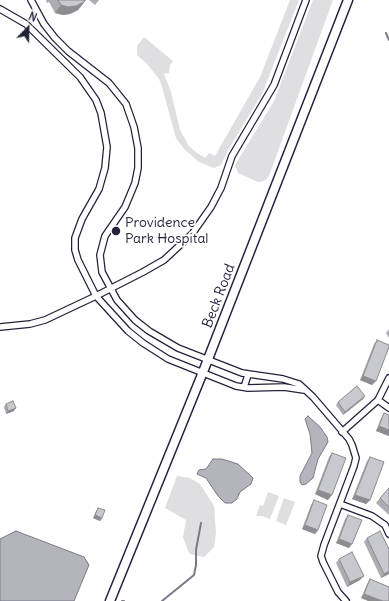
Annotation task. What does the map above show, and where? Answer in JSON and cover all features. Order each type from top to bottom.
[{"type":"main road","name":"Beck Road","points":[[110,601],[208,360],[348,0]]},
{"type":"street","points":[[31,0],[44,24],[55,38],[68,51],[109,83],[126,104],[134,126],[138,148],[138,168],[135,184],[125,207],[105,236],[101,247],[100,263],[110,289],[126,310],[150,331],[178,348],[248,375],[290,381],[306,390],[352,446],[356,458],[321,556],[338,592],[346,601]]},
{"type":"street","points":[[0,327],[30,324],[45,320],[144,272],[164,260],[179,247],[203,220],[221,188],[232,156],[274,85],[306,0]]},
{"type":"street","points":[[0,9],[26,24],[80,77],[89,89],[101,113],[107,147],[105,168],[99,189],[82,219],[75,238],[75,250],[78,260],[96,296],[116,319],[143,343],[168,359],[244,387],[284,387],[306,390]]},
{"type":"street","points":[[244,387],[248,375]]},
{"type":"street","points":[[268,388],[270,378]]},
{"type":"street","points":[[342,432],[378,400],[389,378]]},
{"type":"street","points":[[378,400],[389,408]]},
{"type":"street","points":[[340,504],[372,516],[385,525],[389,534]]},
{"type":"shaded area","points":[[290,0],[299,0],[262,94],[227,152],[221,165],[214,168],[199,162],[184,149],[176,138],[159,79],[147,64],[137,55],[137,46],[144,37],[173,61],[170,65],[169,73],[164,74],[171,92],[180,130],[189,146],[197,153],[205,158],[209,153],[215,156],[260,77]]},
{"type":"shaded area","points":[[313,0],[333,0],[269,176],[264,181],[258,182],[238,173],[235,165],[274,101]]},
{"type":"shaded area","points":[[308,416],[320,427],[327,437],[328,442],[318,459],[313,478],[306,484],[302,485],[300,482],[300,476],[312,453],[310,434],[305,419]]},
{"type":"shaded area","points":[[213,459],[222,459],[238,464],[253,478],[251,484],[240,492],[237,499],[232,503],[225,503],[218,496],[206,478],[197,474],[199,470],[206,469]]},
{"type":"shaded area","points":[[177,476],[190,478],[200,484],[214,506],[216,533],[214,547],[204,557],[190,554],[183,537],[186,520],[165,508]]},
{"type":"shaded area","points":[[268,492],[279,496],[270,519],[262,516],[256,516],[260,505],[263,506]]},
{"type":"shaded area","points":[[284,498],[295,502],[286,525],[276,521]]},
{"type":"shaded area","points":[[16,531],[84,557],[89,565],[74,601],[0,601],[0,539]]},
{"type":"building","points":[[58,0],[85,0],[76,6],[68,7],[61,5]]},
{"type":"building","points":[[377,340],[389,345],[389,347],[376,381],[363,376]]},
{"type":"building","points":[[357,386],[365,396],[345,412],[338,402]]},
{"type":"building","points":[[13,401],[16,408],[8,411],[6,404]]},
{"type":"building","points":[[384,413],[389,415],[389,430],[379,426]]},
{"type":"building","points":[[332,453],[346,458],[332,495],[318,490]]},
{"type":"building","points":[[370,457],[384,462],[370,500],[355,495]]},
{"type":"building","points":[[389,488],[389,507],[380,498]]},
{"type":"building","points":[[314,500],[327,505],[318,530],[305,525]]},
{"type":"building","points":[[98,508],[105,510],[102,518],[95,515]]},
{"type":"building","points":[[348,515],[362,520],[352,544],[339,539]]},
{"type":"building","points":[[380,531],[389,549],[389,571],[384,574],[367,538]]},
{"type":"building","points":[[352,552],[364,576],[350,582],[339,559]]},
{"type":"building","points":[[370,579],[389,587],[389,601],[383,601],[364,594]]},
{"type":"waterway","points":[[386,33],[389,40]]},
{"type":"waterway","points":[[162,601],[194,575],[196,550],[201,523]]},
{"type":"place","name":"Providence Park Hospital","points":[[116,231]]}]
